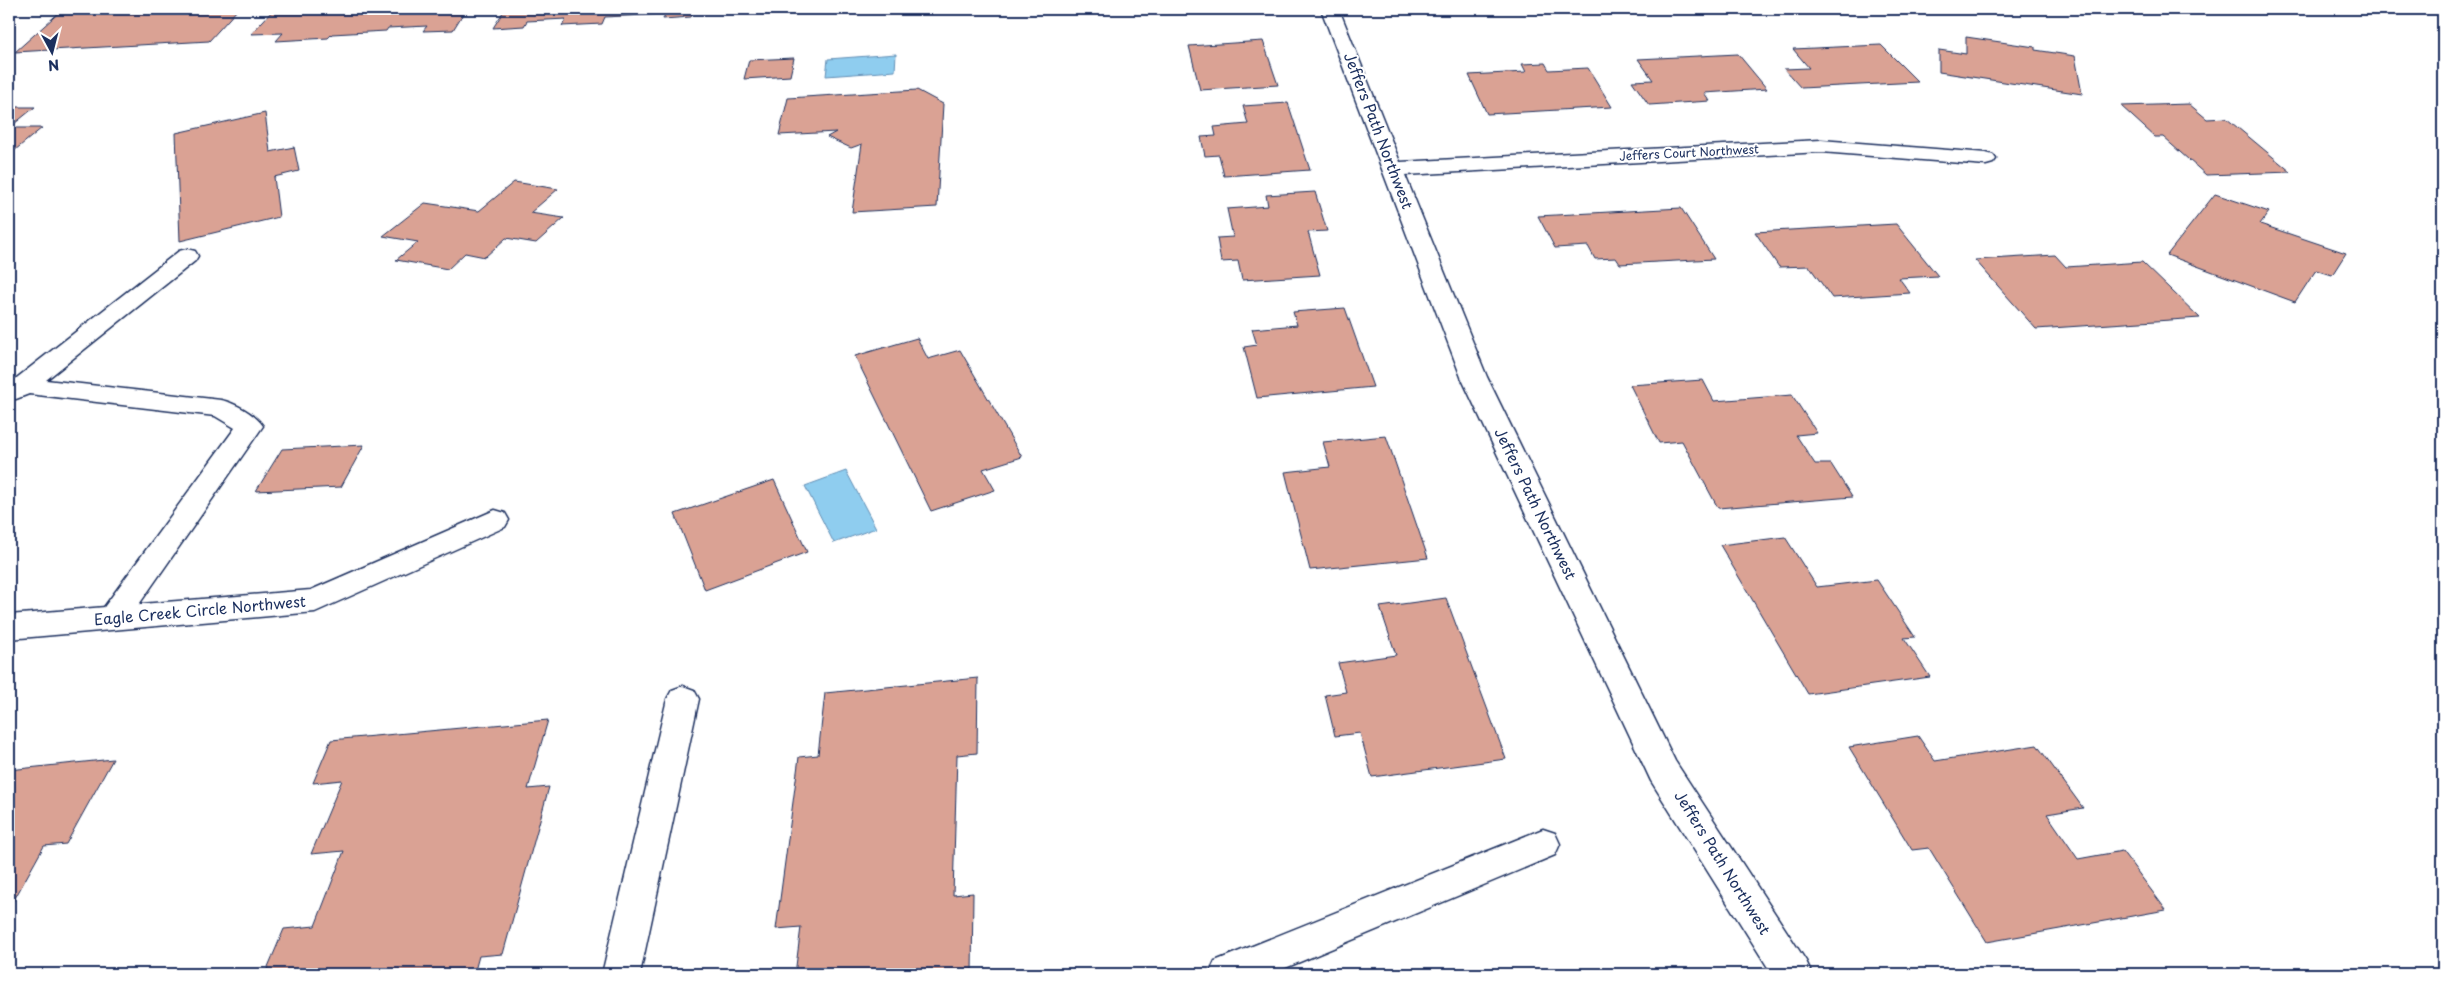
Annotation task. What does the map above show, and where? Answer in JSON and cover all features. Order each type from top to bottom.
[{"type":"street","name":"Jeffers Path Northwest","points":[[1330,9],[1474,377],[1663,771],[1792,974]]},
{"type":"street","name":"Jeffers Court Northwest","points":[[1392,169],[1820,146],[1986,159]]},
{"type":"street","points":[[16,391],[187,256]]},
{"type":"street","points":[[16,391],[221,408],[250,426],[113,618]]},
{"type":"street","name":"Eagle Creek Circle Northwest","points":[[9,627],[315,602],[495,520]]},
{"type":"street","points":[[621,974],[682,699]]},
{"type":"street","points":[[1228,974],[1543,844]]},
{"type":"water","points":[[896,54],[895,71],[826,76],[828,59]]},
{"type":"water","points":[[846,471],[876,528],[834,543],[805,486]]},
{"type":"building","points":[[63,9],[238,9],[209,41],[15,52]]},
{"type":"building","points":[[274,9],[466,9],[453,30],[423,31],[427,26],[388,28],[386,31],[332,34],[328,38],[276,41],[283,33],[251,34]]},
{"type":"building","points":[[505,9],[694,9],[691,17],[663,19],[665,14],[605,17],[602,24],[562,26],[566,19],[527,21],[524,26],[493,28]]},
{"type":"building","points":[[1966,37],[2035,47],[2035,50],[2075,56],[2082,94],[1939,72],[1939,50],[1966,54]]},
{"type":"building","points":[[1263,41],[1278,85],[1200,90],[1189,46]]},
{"type":"building","points":[[1881,45],[1918,82],[1801,88],[1784,69],[1809,68],[1793,49]]},
{"type":"building","points":[[1738,54],[1767,89],[1704,93],[1710,101],[1649,105],[1632,81],[1653,80],[1638,59]]},
{"type":"building","points":[[794,58],[790,76],[744,79],[749,60]]},
{"type":"building","points":[[1545,63],[1549,70],[1588,68],[1612,107],[1487,114],[1469,75],[1526,72],[1522,64]]},
{"type":"building","points":[[917,90],[943,104],[937,207],[852,212],[862,144],[851,148],[827,137],[836,132],[779,135],[788,98]]},
{"type":"building","points":[[1288,103],[1310,170],[1224,176],[1219,155],[1205,156],[1201,137],[1216,136],[1214,127],[1248,124],[1243,106]]},
{"type":"building","points":[[2189,104],[2207,119],[2226,118],[2291,172],[2206,175],[2163,137],[2155,137],[2121,106]]},
{"type":"building","points":[[9,107],[35,107],[9,128]]},
{"type":"building","points":[[265,113],[270,152],[294,147],[299,171],[274,177],[279,217],[180,241],[176,133]]},
{"type":"building","points":[[9,128],[42,128],[9,155]]},
{"type":"building","points":[[514,182],[558,189],[530,213],[564,218],[536,243],[506,238],[485,257],[465,253],[448,269],[396,260],[418,242],[383,236],[425,203],[479,211]]},
{"type":"building","points":[[1315,192],[1327,231],[1308,232],[1320,275],[1242,280],[1238,261],[1221,262],[1217,238],[1233,237],[1227,209],[1268,206],[1266,195]]},
{"type":"building","points":[[2215,194],[2269,212],[2260,224],[2346,253],[2332,275],[2316,270],[2295,302],[2167,255]]},
{"type":"building","points":[[1681,208],[1714,259],[1620,264],[1616,258],[1595,259],[1588,246],[1555,248],[1538,216]]},
{"type":"building","points":[[1896,224],[1938,276],[1899,278],[1910,293],[1832,298],[1809,266],[1779,267],[1755,232]]},
{"type":"building","points":[[2055,255],[2066,267],[2142,262],[2200,318],[2036,329],[1975,260]]},
{"type":"building","points":[[1345,308],[1373,387],[1257,398],[1244,347],[1257,345],[1252,329],[1297,325],[1293,312]]},
{"type":"building","points":[[917,338],[928,359],[960,350],[1022,457],[983,469],[995,490],[931,511],[855,356]]},
{"type":"building","points":[[1703,380],[1714,401],[1792,395],[1817,433],[1796,435],[1815,464],[1831,464],[1852,497],[1718,508],[1682,441],[1659,443],[1630,385]]},
{"type":"building","points":[[1386,436],[1428,558],[1310,570],[1285,472],[1330,467],[1323,442]]},
{"type":"building","points":[[364,445],[341,487],[256,491],[282,449]]},
{"type":"building","points":[[774,480],[807,552],[705,590],[675,514]]},
{"type":"building","points":[[1785,537],[1817,587],[1877,580],[1915,637],[1904,638],[1930,677],[1808,694],[1720,545]]},
{"type":"building","points":[[1446,598],[1506,759],[1372,777],[1360,733],[1335,736],[1325,695],[1346,692],[1338,663],[1396,655],[1380,607]]},
{"type":"building","points":[[978,678],[977,753],[957,755],[953,895],[973,893],[972,974],[795,974],[801,927],[776,929],[799,757],[818,755],[825,693]]},
{"type":"building","points":[[548,720],[528,789],[549,787],[503,954],[479,956],[474,974],[265,974],[284,929],[315,926],[344,851],[311,854],[342,780],[313,783],[331,740]]},
{"type":"building","points":[[1918,736],[1935,761],[2037,745],[2083,808],[2047,814],[2078,859],[2122,851],[2166,910],[1987,942],[1929,848],[1912,850],[1849,747]]},
{"type":"building","points":[[113,759],[66,844],[44,846],[9,909],[9,770]]}]
